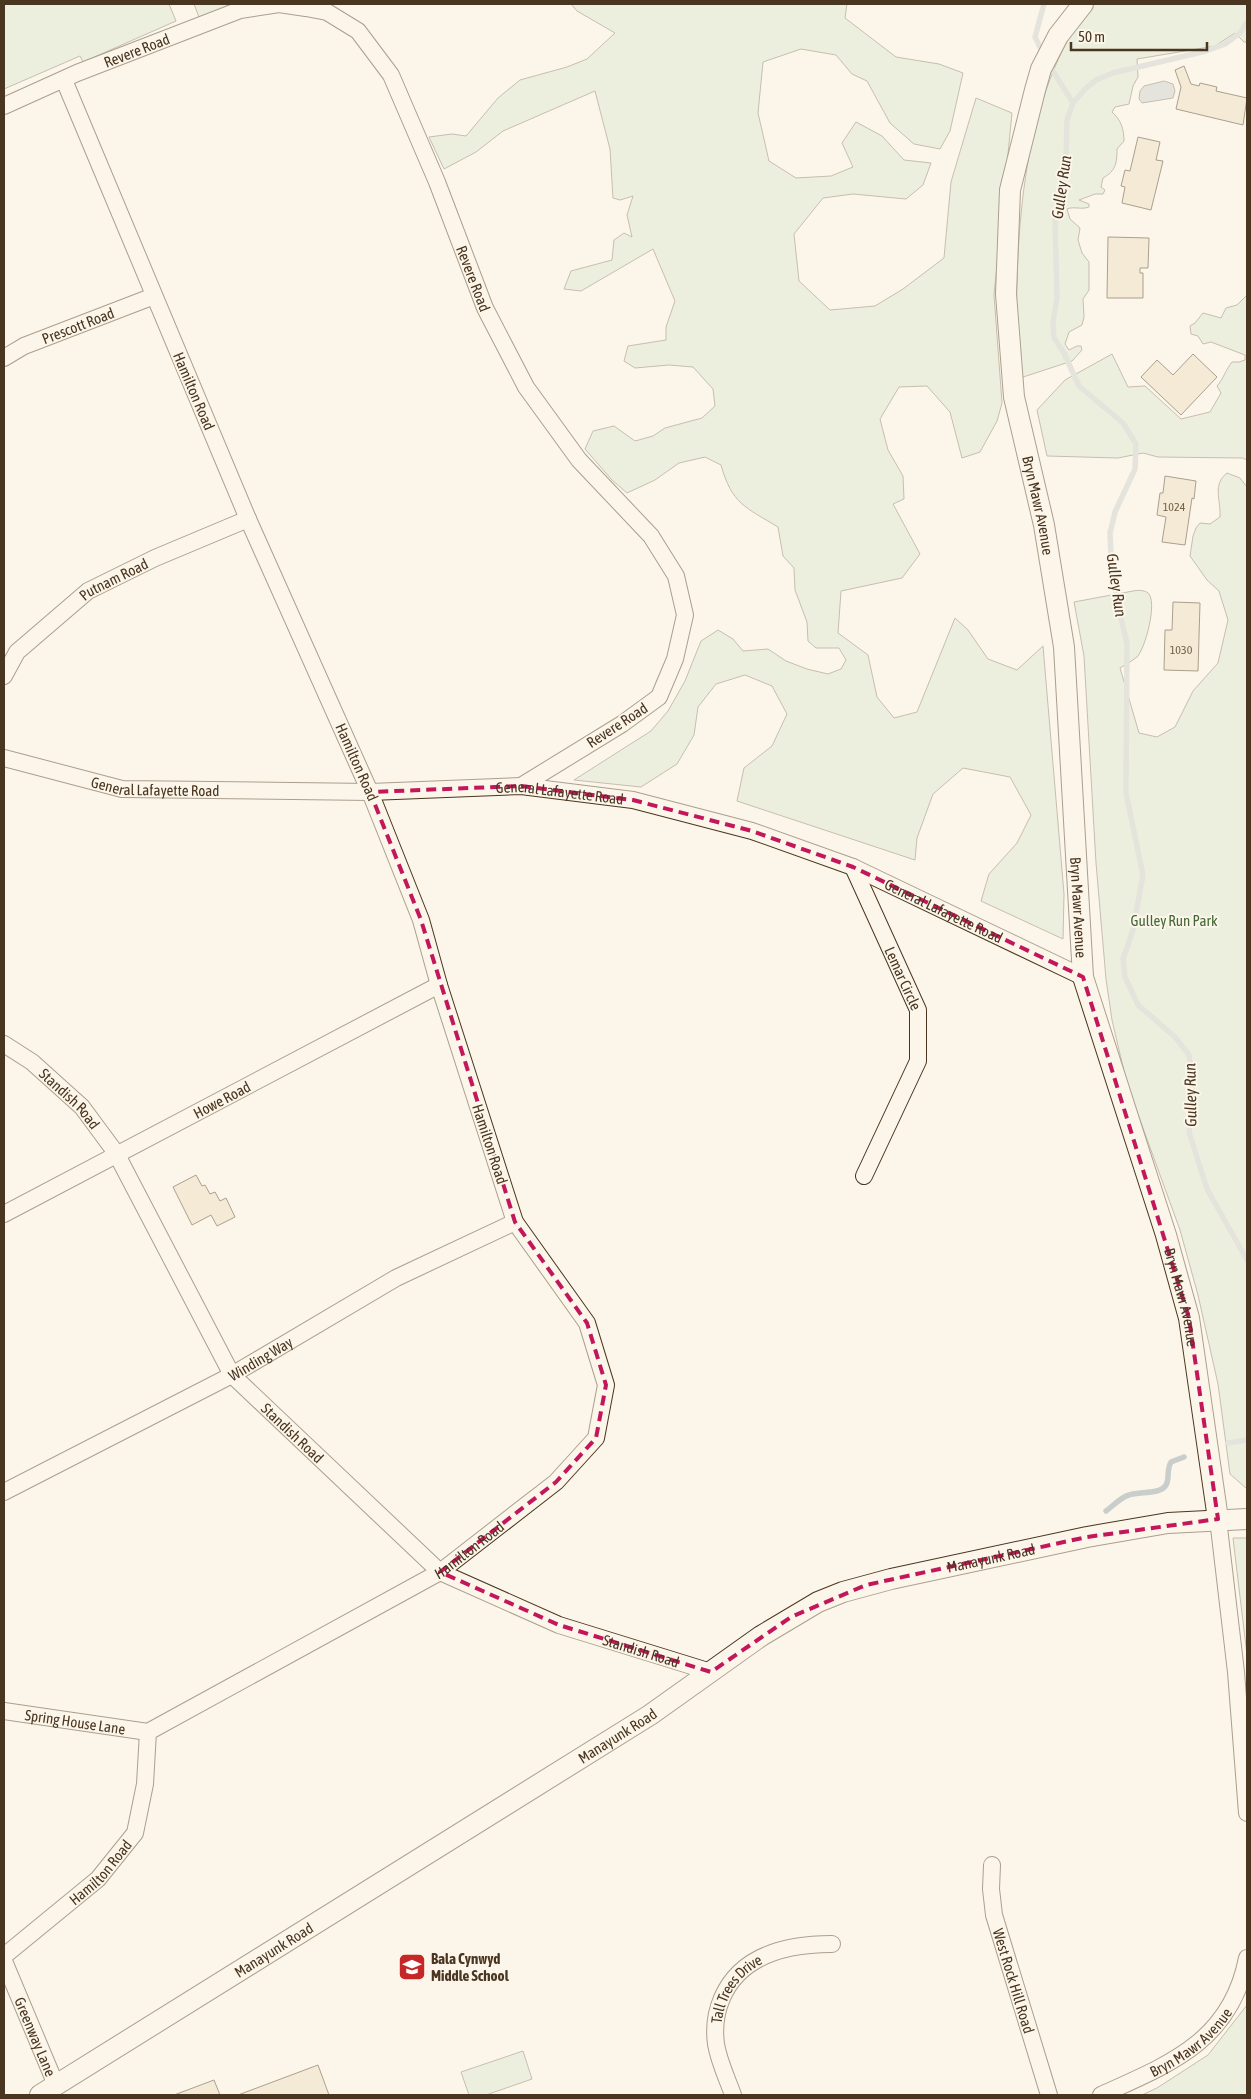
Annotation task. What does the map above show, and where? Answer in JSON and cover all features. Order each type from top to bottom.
[{"type":"street","name":"Revere Road","points":[[4,106],[240,10],[279,4],[327,12],[358,31],[391,75],[437,182],[486,308],[526,387],[579,460],[651,536],[676,576],[685,615],[675,659],[659,697],[622,724],[521,786]]},
{"type":"street","name":"Bryn Mawr Avenue","points":[[1083,4],[1058,36],[1042,69],[1034,90],[1010,190],[1006,294],[1014,397],[1044,525],[1064,648],[1083,977],[1166,1235],[1189,1318],[1218,1519],[1236,1672],[1247,1814]]},
{"type":"street","name":"Hamilton Road","points":[[4,1956],[98,1879],[135,1833],[146,1784],[148,1732],[440,1572],[556,1482],[596,1438],[606,1386],[588,1323],[515,1222],[439,985],[422,920],[370,792],[248,519],[64,80]]},
{"type":"street","name":"Prescott Road","points":[[4,358],[24,346],[154,296]]},
{"type":"street","name":"Putnam Road","points":[[4,676],[17,652],[88,591],[155,558],[248,519]]},
{"type":"street","name":"General Lafayette Road","points":[[4,758],[122,788],[370,792],[521,786],[634,800],[752,831],[854,867],[1083,977]]},
{"type":"street","name":"Lemar Circle","points":[[854,867],[918,1010],[918,1061],[864,1176]]},
{"type":"street","name":"Howe Road","points":[[4,1214],[116,1153],[439,985]]},
{"type":"street","name":"Standish Road","points":[[4,1044],[32,1062],[82,1107],[116,1153],[232,1375],[440,1572],[559,1624],[711,1672]]},
{"type":"street","name":"Winding Way","points":[[4,1492],[232,1375],[396,1278],[515,1222]]},
{"type":"street","name":"Manayunk Road","points":[[48,2090],[650,1716],[791,1617],[818,1602],[866,1585],[1095,1535],[1168,1523],[1247,1519]]},
{"type":"street","name":"Spring House Lane","points":[[4,1711],[148,1732]]},
{"type":"street","name":"West Rock Hill Road","points":[[992,1865],[991,1889],[994,1915],[1049,2095]]},
{"type":"street","name":"Tall Trees Drive","points":[[733,2095],[720,2061],[716,2043],[719,2007],[726,1990],[746,1966],[761,1957],[793,1947],[832,1944]]},
{"type":"street","name":"Bryn Mawr Avenue","points":[[1101,2095],[1171,2062],[1198,2045],[1212,2031],[1237,1994],[1244,1976],[1247,1958]]},
{"type":"street","name":"Greenway Lane","points":[[4,1961],[48,2090]]},
{"type":"highlighted area","points":[[521,786],[633,800],[752,831],[853,867],[1083,977],[1189,1318],[1218,1519],[1087,1537],[866,1585],[791,1617],[711,1672],[559,1625],[440,1572],[556,1482],[596,1438],[606,1385],[587,1323],[515,1222],[421,920],[370,792]]},
{"type":"green space","points":[[4,4],[169,4],[176,21],[83,62],[80,56],[4,89]]},
{"type":"green space","points":[[194,4],[241,4],[200,20]]},
{"type":"green space","points":[[571,4],[847,4],[845,18],[896,57],[939,64],[963,73],[950,131],[940,149],[914,144],[890,123],[867,81],[852,74],[836,55],[801,49],[763,62],[758,113],[769,161],[796,178],[831,176],[853,167],[842,143],[856,122],[882,136],[904,160],[931,163],[923,185],[906,199],[853,194],[823,198],[794,234],[799,281],[830,310],[875,306],[903,289],[944,258],[951,182],[976,98],[1012,113],[994,295],[1002,403],[997,421],[980,452],[962,458],[950,412],[927,386],[899,387],[880,419],[888,450],[903,476],[904,499],[893,504],[920,554],[902,578],[841,591],[838,633],[868,655],[877,697],[894,718],[917,712],[955,618],[968,630],[988,659],[1017,670],[1043,646],[1064,894],[1063,939],[981,901],[989,874],[1017,843],[1031,815],[1010,777],[963,768],[933,794],[917,838],[915,860],[737,801],[744,768],[772,746],[787,714],[772,686],[745,675],[716,684],[698,707],[694,735],[677,764],[641,787],[574,780],[651,731],[668,711],[685,681],[701,641],[718,630],[733,639],[743,651],[768,649],[786,661],[828,674],[841,669],[846,660],[839,648],[816,648],[808,641],[807,622],[795,590],[794,568],[783,556],[778,527],[741,503],[730,488],[721,465],[705,457],[679,463],[655,480],[627,493],[612,480],[585,449],[593,431],[614,426],[635,441],[653,436],[665,428],[702,418],[715,406],[713,389],[693,367],[669,365],[635,368],[624,361],[628,346],[666,340],[666,327],[675,301],[653,249],[581,291],[564,289],[571,271],[612,260],[614,240],[624,233],[632,237],[627,215],[633,196],[620,200],[613,198],[610,149],[595,91],[503,131],[476,152],[444,169],[429,137],[452,134],[466,136],[498,98],[520,80],[567,67],[587,59],[615,33],[577,11]]},
{"type":"green space","points":[[1093,4],[1247,4],[1247,42],[1244,42],[1235,33],[1215,46],[1137,59],[1138,77],[1133,86],[1129,104],[1115,107],[1112,112],[1118,118],[1121,125],[1124,141],[1117,149],[1116,162],[1113,169],[1103,178],[1101,187],[1105,190],[1103,194],[1095,194],[1079,200],[1089,204],[1089,207],[1067,209],[1070,219],[1080,228],[1078,240],[1082,253],[1089,262],[1089,290],[1083,299],[1084,317],[1082,325],[1069,332],[1065,344],[1069,350],[1081,346],[1082,350],[1072,361],[1017,379],[1016,336],[1019,246],[1022,200],[1029,155],[1040,111],[1054,70],[1075,27]]},
{"type":"green space","points":[[1247,295],[1247,460],[1243,458],[1158,457],[1143,453],[1118,458],[1047,456],[1037,410],[1065,380],[1112,354],[1128,387],[1145,386],[1181,419],[1210,412],[1221,393],[1217,386],[1228,368],[1232,362],[1245,360],[1245,355],[1211,342],[1203,344],[1198,336],[1191,334],[1190,326],[1203,313],[1221,318],[1226,308],[1237,305]]},
{"type":"green space","name":"Gulley Run Park","points":[[1227,473],[1240,478],[1247,487],[1247,1489],[1230,1474],[1218,1384],[1198,1295],[1180,1230],[1127,1084],[1112,1020],[1106,979],[1096,863],[1084,656],[1074,602],[1135,591],[1148,593],[1152,606],[1144,645],[1137,657],[1120,668],[1139,733],[1157,737],[1175,727],[1193,691],[1218,663],[1228,620],[1219,591],[1207,580],[1190,556],[1196,528],[1200,523],[1210,524],[1220,517],[1218,487],[1222,478]]},
{"type":"green space","points":[[1233,1538],[1247,1538],[1247,1655]]},
{"type":"green space","points":[[1247,2005],[1247,2095],[1142,2095],[1157,2088],[1208,2055]]},
{"type":"green space","points":[[523,2051],[532,2079],[486,2095],[469,2095],[461,2072]]},
{"type":"shaded area","points":[[1164,81],[1173,84],[1175,91],[1173,98],[1142,103],[1139,99],[1140,91],[1144,86]]},
{"type":"building","points":[[1184,66],[1191,84],[1199,86],[1200,83],[1217,87],[1216,91],[1247,98],[1243,125],[1176,109],[1181,87],[1175,70]]},
{"type":"building","points":[[1138,137],[1160,142],[1156,160],[1163,161],[1151,210],[1122,203],[1125,187],[1121,186],[1125,170],[1130,171]]},
{"type":"building","points":[[1108,237],[1149,238],[1148,268],[1140,268],[1140,273],[1143,273],[1143,298],[1107,298]]},
{"type":"building","points":[[1193,354],[1217,377],[1181,415],[1141,377],[1157,360],[1173,375]]},
{"type":"building","points":[[1165,476],[1196,481],[1185,545],[1162,542],[1166,517],[1157,515]]},
{"type":"building","points":[[1173,602],[1200,603],[1198,671],[1164,670],[1165,630],[1172,630]]},
{"type":"building","points":[[196,1175],[202,1186],[205,1185],[210,1194],[215,1192],[220,1201],[226,1198],[235,1217],[217,1226],[211,1215],[192,1225],[173,1187]]},
{"type":"building","points":[[318,2065],[329,2095],[238,2095]]},
{"type":"building","points":[[214,2080],[220,2095],[174,2095]]},
{"type":"waterway","points":[[1044,4],[1035,37],[1044,55]]},
{"type":"waterway","name":"Gulley Run","points":[[1247,22],[1240,33],[1225,44],[1206,51],[1113,73],[1096,80],[1073,103],[1067,120],[1066,159],[1055,220],[1057,298],[1053,322],[1054,338],[1064,353],[1079,386],[1123,423],[1136,444],[1135,469],[1115,512],[1110,533],[1118,607],[1127,643],[1126,793],[1143,875],[1133,930],[1123,959],[1125,977],[1138,1005],[1175,1037],[1189,1055],[1193,1082],[1189,1132],[1207,1189],[1247,1260]]},
{"type":"waterway","points":[[1048,63],[1073,103]]},
{"type":"waterway","points":[[1228,1443],[1247,1440]]},
{"type":"waterway","points":[[1106,1511],[1126,1496],[1154,1492],[1163,1488],[1167,1482],[1171,1462],[1184,1457]]},
{"type":"place","name":"Bala Cynwyd Middle School","points":[[412,1967]]}]
